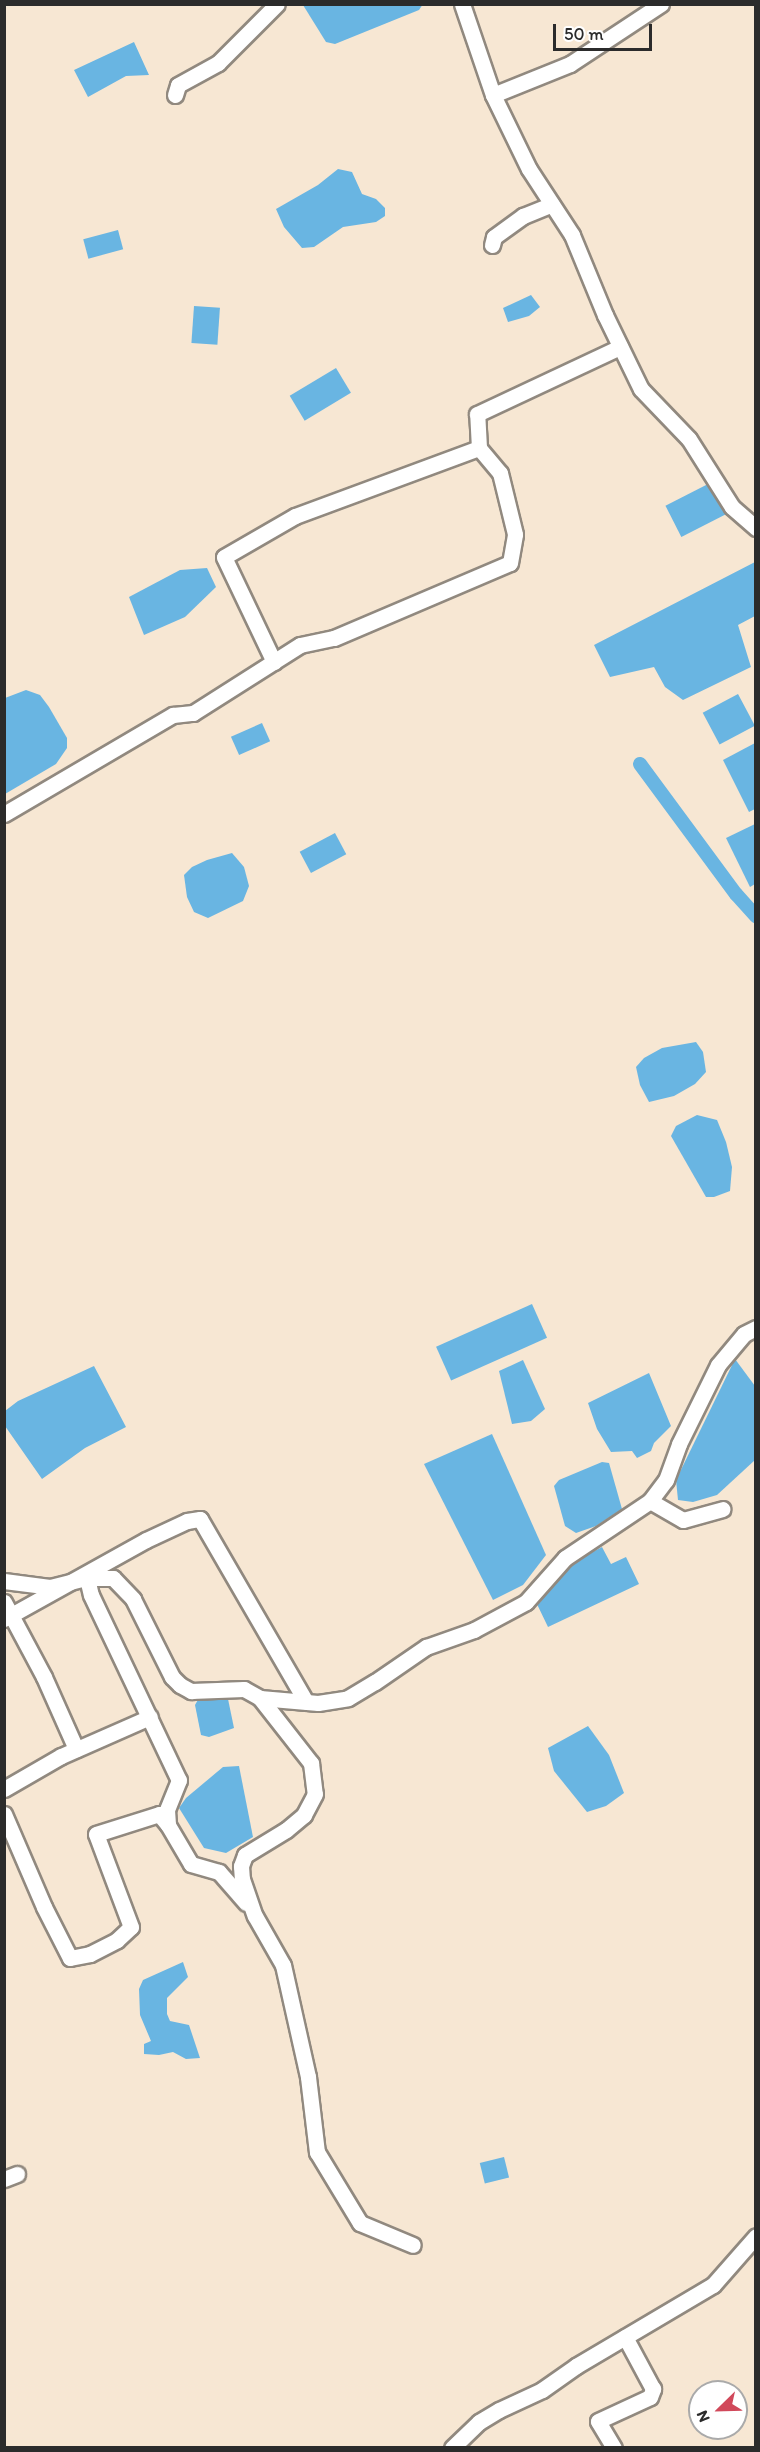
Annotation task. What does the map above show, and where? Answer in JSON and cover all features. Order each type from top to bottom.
[{"type":"street","points":[[175,95],[178,86],[218,63],[277,4]]},
{"type":"street","points":[[462,4],[493,96],[529,169],[572,235],[620,347],[641,388],[689,439],[732,507],[756,528]]},
{"type":"street","points":[[493,96],[570,64],[661,4]]},
{"type":"street","points":[[492,245],[494,237],[523,216],[552,204]]},
{"type":"street","points":[[4,814],[173,715],[193,713],[300,645],[334,639],[510,563],[516,534],[500,473],[479,448],[477,414],[620,347]]},
{"type":"street","points":[[274,662],[224,557],[295,516],[479,448]]},
{"type":"street","points":[[260,1698],[306,1702],[348,1698],[426,1647],[474,1630],[526,1602],[566,1558],[650,1501],[666,1480],[680,1444],[718,1365],[744,1334],[756,1329]]},
{"type":"street","points":[[650,1501],[683,1520],[723,1509]]},
{"type":"street","points":[[76,1749],[44,1677],[7,1612],[187,1521],[200,1519],[306,1702]]},
{"type":"street","points":[[87,1578],[91,1596],[179,1780],[167,1810],[168,1825]]},
{"type":"street","points":[[4,1581],[50,1587],[87,1578],[113,1578],[133,1599],[172,1677],[180,1686],[191,1691],[244,1689],[260,1698],[311,1763],[315,1794],[304,1815],[286,1830],[245,1855],[241,1866],[242,1879],[255,1916]]},
{"type":"street","points":[[4,1788],[76,1749],[150,1717]]},
{"type":"street","points":[[4,1814],[44,1907],[70,1958],[90,1954],[117,1940],[131,1927],[96,1834],[159,1814],[191,1863],[219,1872],[255,1916],[283,1965],[308,2077],[317,2152],[360,2223],[413,2245]]},
{"type":"street","points":[[452,2448],[479,2422],[542,2390],[713,2285],[756,2236]]},
{"type":"street","points":[[614,2448],[598,2421],[650,2397],[653,2389],[625,2337]]},
{"type":"water","points":[[423,4],[419,10],[335,44],[326,42],[303,5]]},
{"type":"water","points":[[134,42],[149,75],[126,76],[88,97],[74,70]]},
{"type":"water","points":[[338,169],[352,172],[362,194],[376,199],[385,208],[385,216],[376,222],[343,227],[314,247],[302,248],[284,227],[276,209],[318,185]]},
{"type":"water","points":[[118,230],[123,249],[88,259],[83,239]]},
{"type":"water","points":[[531,295],[540,307],[529,316],[508,322],[503,308]]},
{"type":"water","points":[[194,306],[220,308],[217,345],[191,343]]},
{"type":"water","points":[[336,368],[351,393],[305,421],[290,396]]},
{"type":"water","points":[[710,483],[726,514],[681,537],[665,506]]},
{"type":"water","points":[[755,562],[755,616],[738,625],[751,667],[683,700],[665,687],[654,667],[610,677],[594,645]]},
{"type":"water","points":[[207,568],[216,587],[185,617],[144,635],[129,597],[180,570]]},
{"type":"water","points":[[26,690],[40,695],[49,707],[67,738],[67,748],[56,764],[5,794],[5,698]]},
{"type":"water","points":[[738,694],[755,726],[720,745],[703,713]]},
{"type":"water","points":[[262,723],[270,741],[239,755],[231,737]]},
{"type":"water","points":[[755,743],[755,809],[749,812],[723,760]]},
{"type":"water","points":[[755,824],[755,884],[750,887],[726,838]]},
{"type":"water","points":[[335,833],[346,854],[311,873],[300,852]]},
{"type":"water","points":[[232,853],[244,867],[249,886],[243,901],[208,918],[194,912],[187,897],[184,875],[192,867],[207,860]]},
{"type":"water","points":[[696,1042],[703,1052],[706,1072],[695,1084],[674,1096],[649,1102],[640,1085],[636,1067],[644,1058],[662,1048]]},
{"type":"water","points":[[697,1115],[717,1120],[726,1142],[732,1167],[730,1191],[714,1197],[706,1197],[671,1136],[676,1126]]},
{"type":"water","points":[[532,1304],[547,1338],[451,1381],[436,1347]]},
{"type":"water","points":[[735,1359],[755,1386],[755,1460],[717,1495],[693,1502],[678,1500],[676,1480]]},
{"type":"water","points":[[523,1360],[545,1409],[531,1421],[512,1424],[499,1371]]},
{"type":"water","points":[[94,1366],[126,1427],[85,1448],[42,1479],[5,1426],[5,1411],[18,1401]]},
{"type":"water","points":[[649,1373],[671,1426],[654,1443],[651,1451],[637,1458],[632,1451],[611,1452],[597,1429],[588,1403]]},
{"type":"water","points":[[492,1434],[546,1555],[523,1585],[493,1600],[424,1464]]},
{"type":"water","points":[[602,1462],[609,1463],[622,1509],[596,1526],[576,1533],[565,1526],[554,1486],[559,1480]]},
{"type":"water","points":[[602,1547],[611,1564],[626,1557],[639,1584],[548,1627],[535,1600],[572,1563]]},
{"type":"water","points":[[209,1695],[228,1699],[234,1728],[209,1737],[201,1735],[195,1705],[200,1696]]},
{"type":"water","points":[[588,1726],[609,1755],[624,1793],[606,1806],[587,1812],[554,1771],[548,1748]]},
{"type":"water","points":[[239,1766],[253,1837],[226,1853],[204,1848],[179,1808],[186,1798],[223,1767]]},
{"type":"water","points":[[183,1962],[188,1977],[167,1998],[167,2014],[170,2021],[189,2025],[200,2058],[186,2059],[173,2052],[159,2055],[144,2054],[144,2044],[151,2041],[140,2015],[139,1989],[143,1980]]},
{"type":"water","points":[[504,2157],[509,2177],[485,2183],[480,2163]]},
{"type":"waterway","points":[[640,764],[736,894],[756,916]]}]
